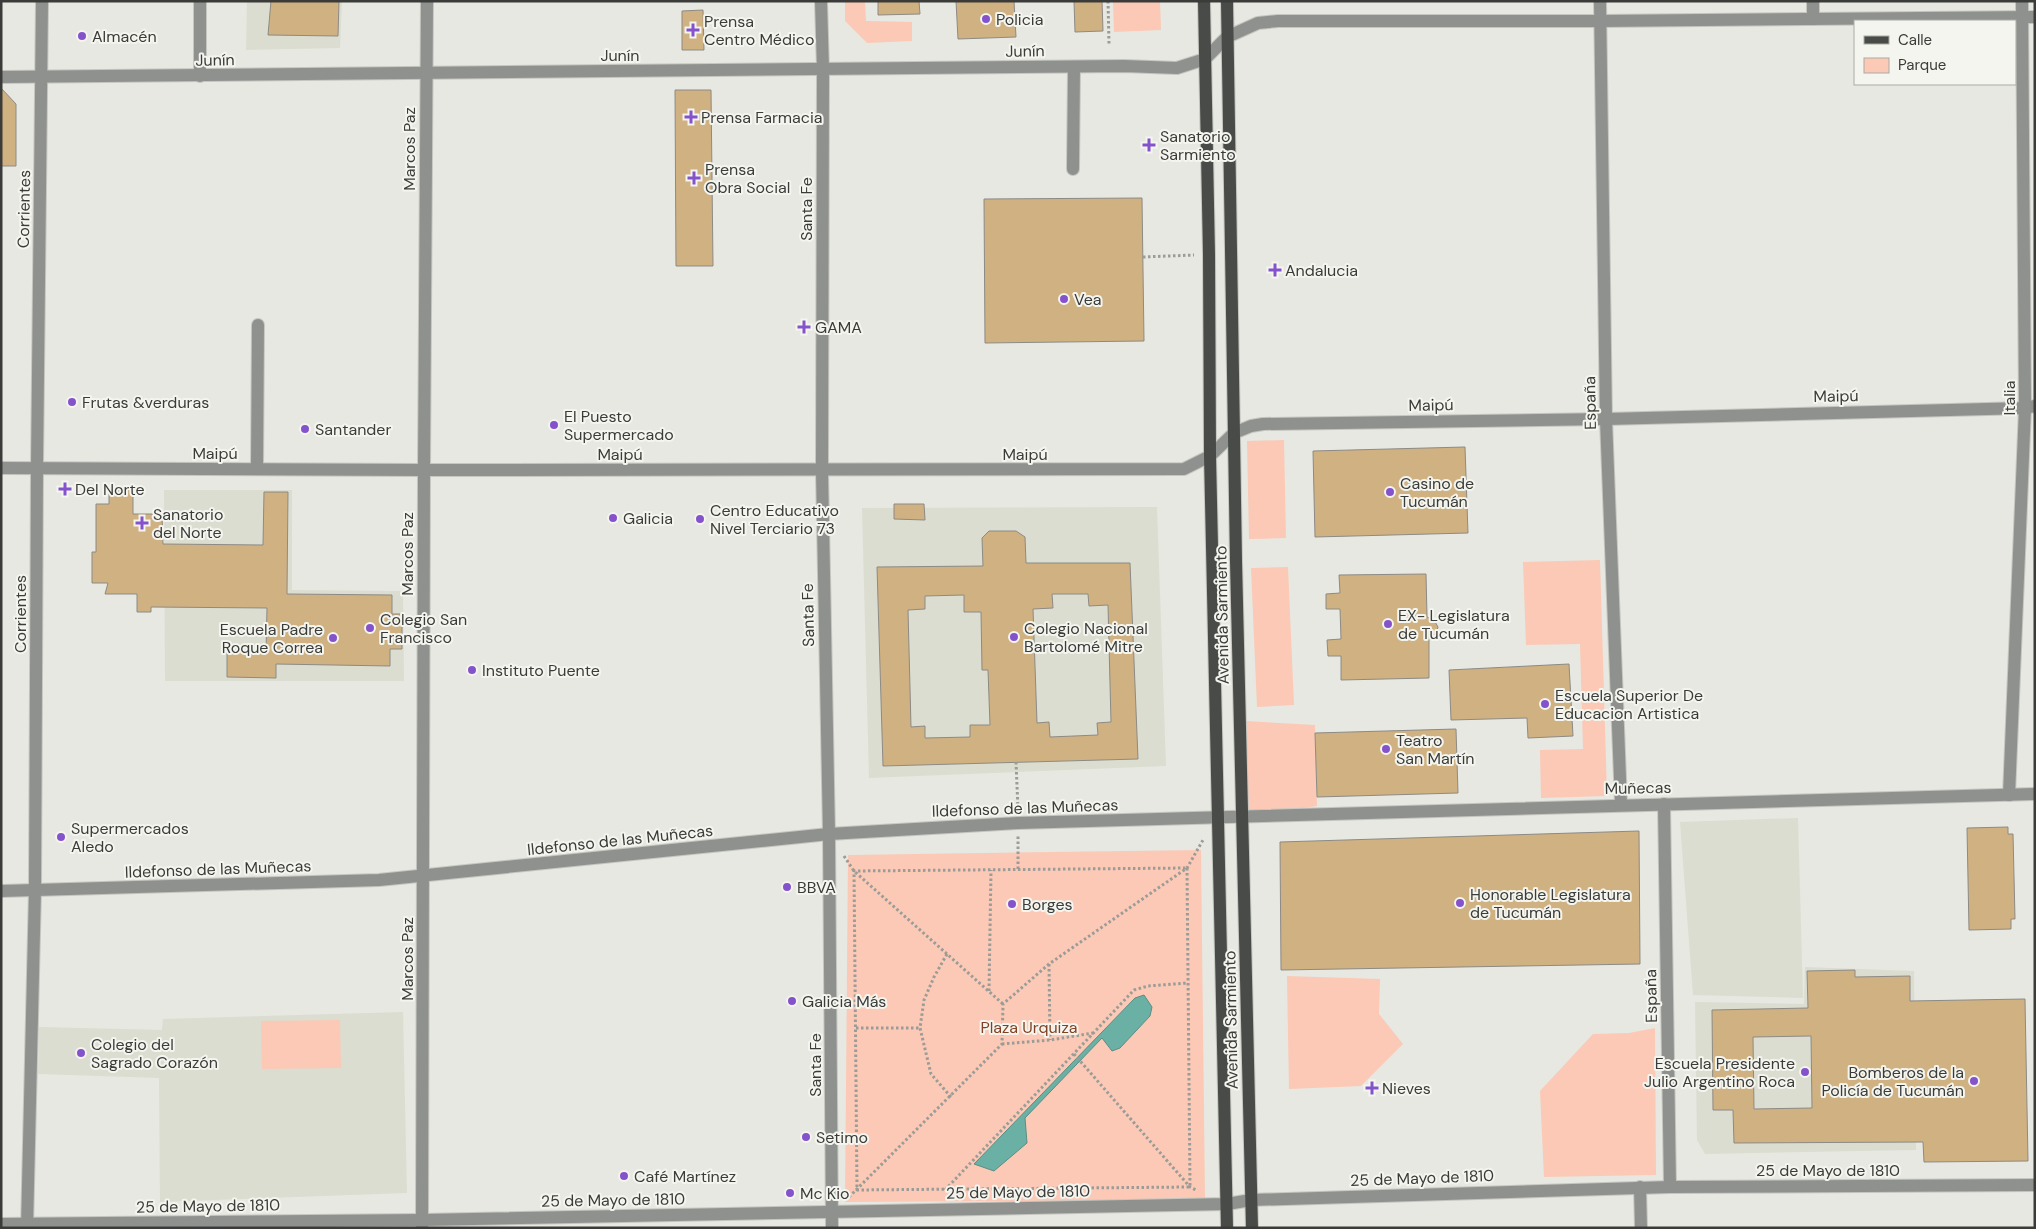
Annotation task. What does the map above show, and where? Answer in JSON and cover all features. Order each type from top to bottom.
[{"type":"main road","name":"Avenida Sarmiento","points":[[1204,1],[1209,255],[1210,456],[1227,1228]]},
{"type":"main road","name":"Avenida Sarmiento","points":[[1227,1],[1234,433],[1252,1228]]},
{"type":"street","name":"Corrientes","points":[[27,1225],[35,890],[42,1]]},
{"type":"street","points":[[200,1],[200,76]]},
{"type":"street","name":"Marcos Paz","points":[[422,1224],[427,1]]},
{"type":"street","name":"Santa Fe","points":[[821,1],[823,70],[822,471],[829,834],[832,1228]]},
{"type":"street","name":"España","points":[[1600,1],[1606,419],[1620,804]]},
{"type":"street","points":[[1813,1],[1813,19]]},
{"type":"street","name":"Italia","points":[[2009,794],[2030,407],[2029,17],[2022,1]]},
{"type":"street","name":"Junín","points":[[1,77],[1074,67],[1177,68],[1205,59],[1228,37],[1258,23],[1278,20],[1599,21],[2029,17]]},
{"type":"street","points":[[1073,168],[1074,67]]},
{"type":"street","points":[[258,325],[258,469]]},
{"type":"street","name":"Maipú","points":[[1,468],[822,471],[1184,469],[1210,456],[1234,433],[1251,426],[1263,424],[1606,419],[2030,407]]},
{"type":"street","name":"Muñecas","points":[[1242,817],[1620,804],[2035,794]]},
{"type":"street","name":"España","points":[[1664,804],[1670,1187]]},
{"type":"street","name":"Ildefonso de las Muñecas","points":[[1,891],[369,881],[423,877],[829,834],[1018,823],[1242,817]]},
{"type":"street","name":"25 de Mayo de 1810","points":[[1,1224],[422,1224],[1226,1204],[1251,1200],[1670,1187],[2035,1185]]},
{"type":"street","points":[[1640,1188],[1641,1228]]},
{"type":"path","points":[[1108,1],[1108,44]]},
{"type":"path","points":[[1143,257],[1209,255]]},
{"type":"path","points":[[1002,1044],[1003,1004],[1049,964],[1187,868],[1217,818]]},
{"type":"path","points":[[829,834],[854,871],[1003,1004]]},
{"type":"path","points":[[854,871],[1187,868]]},
{"type":"path","points":[[1187,868],[1190,1187]]},
{"type":"path","points":[[989,992],[991,869]]},
{"type":"path","points":[[854,871],[857,1190]]},
{"type":"path","points":[[947,954],[924,1000],[920,1028],[931,1074],[951,1097]]},
{"type":"path","points":[[1049,964],[1050,1040]]},
{"type":"path","points":[[945,1190],[1134,990],[1148,986],[1188,983]]},
{"type":"path","points":[[856,1028],[920,1028]]},
{"type":"path","points":[[832,1213],[951,1097],[1002,1044],[1050,1040],[1093,1033]]},
{"type":"path","points":[[1074,1054],[1190,1187]]},
{"type":"path","points":[[857,1190],[1190,1187],[1199,1191]]},
{"type":"shaded area","points":[[247,1],[342,1],[340,48],[246,50]]},
{"type":"shaded area","points":[[164,490],[292,490],[292,590],[403,591],[404,681],[165,681]]},
{"type":"shaded area","name":"Colegio Nacional Bartolomé Mitre","points":[[1157,507],[1166,766],[869,778],[862,508]]},
{"type":"shaded area","points":[[1798,818],[1803,998],[1693,995],[1680,822]]},
{"type":"shaded area","name":"Escuela Presidente Julio Argentino Roca","points":[[1805,967],[1914,971],[1916,1150],[1705,1154],[1697,1140],[1695,1002],[1804,1004]]},
{"type":"shaded area","points":[[403,1012],[407,1193],[160,1202],[159,1078],[38,1074],[39,1027],[162,1030],[163,1019]]},
{"type":"green space","points":[[845,1],[865,1],[866,21],[912,22],[912,41],[867,43],[845,21]]},
{"type":"green space","points":[[1113,1],[1160,1],[1161,30],[1114,32]]},
{"type":"green space","points":[[1284,440],[1286,538],[1249,539],[1247,441]]},
{"type":"green space","points":[[1600,560],[1607,796],[1541,798],[1540,750],[1583,749],[1580,644],[1526,645],[1523,562]]},
{"type":"green space","points":[[1288,567],[1294,705],[1257,707],[1251,568]]},
{"type":"green space","points":[[1246,721],[1315,725],[1317,806],[1242,817]]},
{"type":"green space","name":"Plaza Urquiza","points":[[1201,850],[1205,1200],[845,1202],[848,855]]},
{"type":"green space","points":[[1287,976],[1380,979],[1379,1014],[1403,1044],[1361,1086],[1289,1089]]},
{"type":"green space","points":[[340,1020],[341,1068],[262,1069],[261,1021]]},
{"type":"green space","points":[[1655,1028],[1656,1175],[1544,1177],[1540,1091],[1593,1034],[1629,1033]]},
{"type":"water","points":[[1144,995],[1152,1007],[1150,1016],[1120,1048],[1112,1051],[1102,1038],[1025,1118],[1027,1143],[994,1171],[974,1164],[1135,998]]},
{"type":"building","points":[[271,1],[339,1],[338,36],[268,35]]},
{"type":"building","points":[[878,1],[919,1],[920,14],[878,15]]},
{"type":"building","name":"Policia","points":[[956,1],[1014,1],[1016,37],[958,39]]},
{"type":"building","points":[[1074,1],[1102,1],[1103,31],[1075,32]]},
{"type":"building","name":"Prensa Centro Médico","points":[[703,10],[704,50],[682,50],[682,11]]},
{"type":"building","points":[[1,88],[16,104],[16,166],[1,166]]},
{"type":"building","name":"Prensa Obra Social","points":[[675,90],[711,90],[713,266],[676,266]]},
{"type":"building","name":"Vea","points":[[1142,198],[1144,341],[985,343],[984,199]]},
{"type":"building","name":"Casino de Tucumán","points":[[1465,447],[1468,533],[1315,537],[1313,451]]},
{"type":"building","points":[[109,490],[133,490],[133,514],[162,514],[163,544],[263,545],[264,492],[288,492],[287,594],[392,595],[392,614],[402,614],[402,649],[390,649],[390,666],[276,664],[276,678],[227,677],[227,651],[266,652],[267,608],[151,607],[151,612],[137,612],[137,594],[105,594],[108,583],[92,583],[92,552],[96,552],[96,504],[109,504]]},
{"type":"building","points":[[894,504],[924,504],[925,520],[894,519]]},
{"type":"building","points":[[989,531],[1016,531],[1025,537],[1026,563],[1130,563],[1138,759],[883,766],[877,567],[983,566],[982,538]],"holes":[[[1052,594],[1088,594],[1089,606],[1108,605],[1111,722],[1097,723],[1098,735],[1050,737],[1049,722],[1037,723],[1033,609],[1053,608]],[[964,595],[964,612],[981,612],[982,670],[988,670],[990,725],[970,725],[970,737],[925,738],[925,726],[911,727],[908,610],[925,609],[925,596]]]},
{"type":"building","name":"EX- Legislatura de Tucumán","points":[[1426,574],[1427,617],[1434,620],[1438,627],[1436,634],[1429,636],[1429,678],[1341,680],[1341,656],[1328,656],[1327,640],[1341,639],[1340,609],[1326,609],[1326,594],[1340,593],[1339,575]]},
{"type":"building","points":[[1569,664],[1573,736],[1528,738],[1527,718],[1451,720],[1449,670]]},
{"type":"building","name":"Teatro San Martín","points":[[1456,729],[1458,793],[1317,797],[1315,733]]},
{"type":"building","points":[[2008,827],[2008,834],[2013,834],[2015,919],[2011,919],[2011,929],[1969,930],[1967,828]]},
{"type":"building","name":"Honorable Legislatura de Tucumán","points":[[1639,831],[1640,964],[1281,970],[1280,842]]},
{"type":"building","points":[[1855,970],[1855,977],[1910,976],[1910,1001],[2025,999],[2028,1161],[1924,1162],[1923,1142],[1734,1143],[1733,1110],[1713,1110],[1712,1010],[1808,1008],[1807,971]],"holes":[[[1811,1036],[1812,1108],[1754,1109],[1753,1037]]]},
{"type":"place","name":"Policia","points":[[986,19]]},
{"type":"place","name":"Prensa Centro Médico","points":[[693,30]]},
{"type":"place","name":"Almacén","points":[[82,36]]},
{"type":"place","name":"Prensa Farmacia","points":[[691,117]]},
{"type":"place","name":"Sanatorio Sarmiento","points":[[1149,145]]},
{"type":"place","name":"Prensa Obra Social","points":[[694,178]]},
{"type":"place","name":"Andalucia","points":[[1275,270]]},
{"type":"place","name":"Vea","points":[[1064,299]]},
{"type":"place","name":"GAMA","points":[[804,327]]},
{"type":"place","name":"Frutas &verduras","points":[[72,402]]},
{"type":"place","name":"El Puesto Supermercado","points":[[554,425]]},
{"type":"place","name":"Santander","points":[[305,429]]},
{"type":"place","name":"Del Norte","points":[[65,489]]},
{"type":"place","name":"Casino de Tucumán","points":[[1390,492]]},
{"type":"place","name":"Galicia","points":[[613,518]]},
{"type":"place","name":"Centro Educativo Nivel Terciario 73","points":[[700,519]]},
{"type":"place","name":"Sanatorio del Norte","points":[[142,523]]},
{"type":"place","name":"EX- Legislatura de Tucumán","points":[[1388,624]]},
{"type":"place","name":"Colegio San Francisco","points":[[370,628]]},
{"type":"place","name":"Colegio Nacional Bartolomé Mitre","points":[[1014,637]]},
{"type":"place","name":"Escuela Padre Roque Correa","points":[[333,638]]},
{"type":"place","name":"Instituto Puente","points":[[472,670]]},
{"type":"place","name":"Escuela Superior De Educacion Artistica","points":[[1545,704]]},
{"type":"place","name":"Teatro San Martín","points":[[1386,749]]},
{"type":"place","name":"Supermercados Aledo","points":[[61,837]]},
{"type":"place","name":"BBVA","points":[[787,887]]},
{"type":"place","name":"Honorable Legislatura de Tucumán","points":[[1460,903]]},
{"type":"place","name":"Borges","points":[[1012,904]]},
{"type":"place","name":"Galicia Más","points":[[792,1001]]},
{"type":"place","name":"Colegio del Sagrado Corazón","points":[[81,1053]]},
{"type":"place","name":"Escuela Presidente Julio Argentino Roca","points":[[1805,1072]]},
{"type":"place","name":"Bomberos de la Policía de Tucumán","points":[[1974,1081]]},
{"type":"place","name":"Nieves","points":[[1372,1088]]},
{"type":"place","name":"Setimo","points":[[806,1137]]},
{"type":"place","name":"Café Martínez","points":[[624,1176]]},
{"type":"place","name":"Mc Kio","points":[[790,1193]]}]
